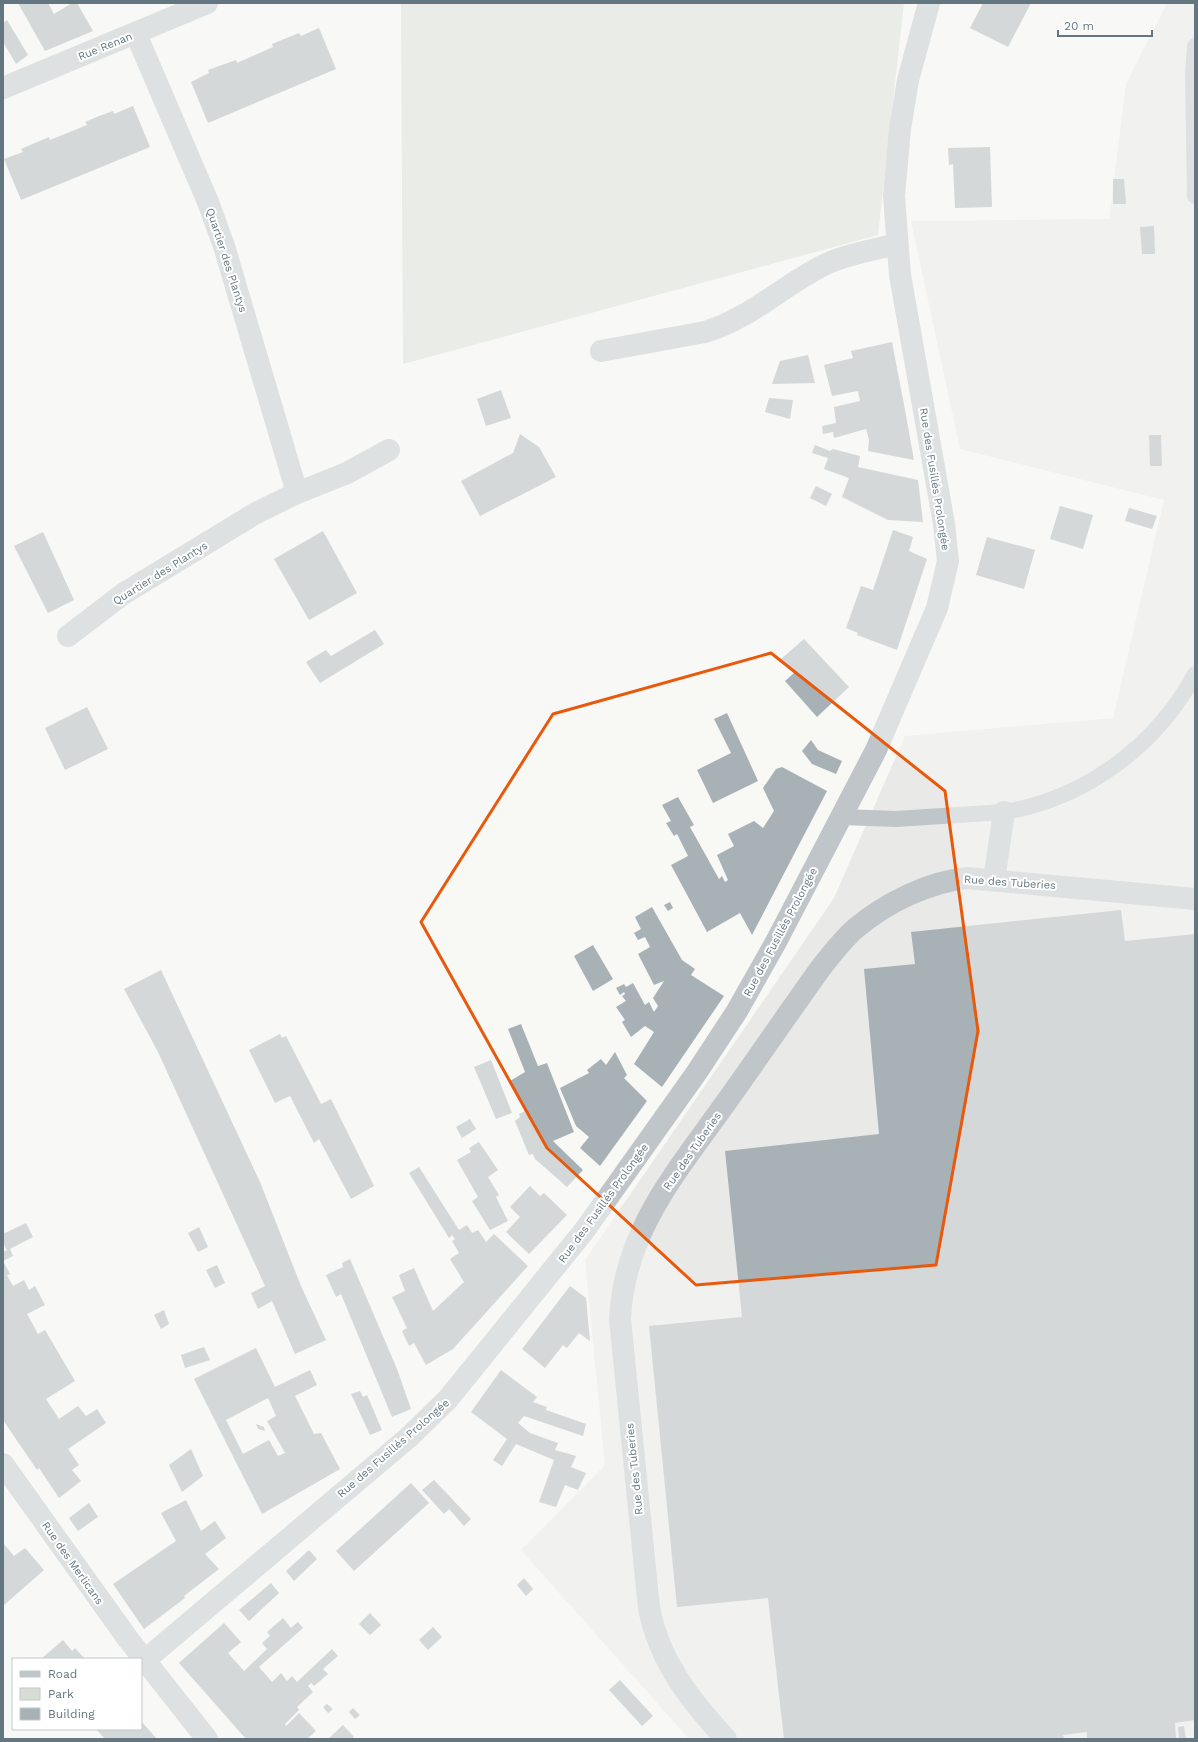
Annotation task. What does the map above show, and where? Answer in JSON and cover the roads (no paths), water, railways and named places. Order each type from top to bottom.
[{"type":"street","name":"Rue Renan","points":[[3,88],[136,34],[207,3]]},
{"type":"street","name":"Rue des Fusillés Prolongée","points":[[144,1661],[409,1436],[462,1384],[584,1231],[737,1012],[842,817],[876,750],[929,627],[942,592],[948,561],[944,524],[903,296],[897,244],[894,196],[900,129],[908,80],[930,3]]},
{"type":"street","name":"Quartier des Plantys","points":[[136,34],[208,202],[224,246],[297,493]]},
{"type":"street","points":[[601,351],[705,332],[719,328],[746,315],[796,282],[837,259],[897,244]]},
{"type":"street","name":"Quartier des Plantys","points":[[68,636],[124,594],[256,513],[297,493],[347,473],[389,450]]},
{"type":"street","points":[[994,880],[1004,812]]},
{"type":"street","name":"Rue des Tuberies","points":[[726,1739],[675,1675],[659,1647],[652,1623],[644,1574],[620,1319],[623,1285],[631,1254],[649,1216],[680,1167],[820,969],[844,939],[881,910],[927,887],[953,879],[967,878],[1195,899]]},
{"type":"street","name":"Rue des Merlicans","points":[[6,1477],[142,1658]]},
{"type":"street","name":"Rue des Merlicans","points":[[142,1658],[207,1739]]},
{"type":"lane","points":[[1195,46],[1192,74],[1195,196]]},
{"type":"lane","points":[[842,817],[896,819],[1004,812],[1049,800],[1090,782],[1119,764],[1163,722],[1177,705],[1195,674]]}]
